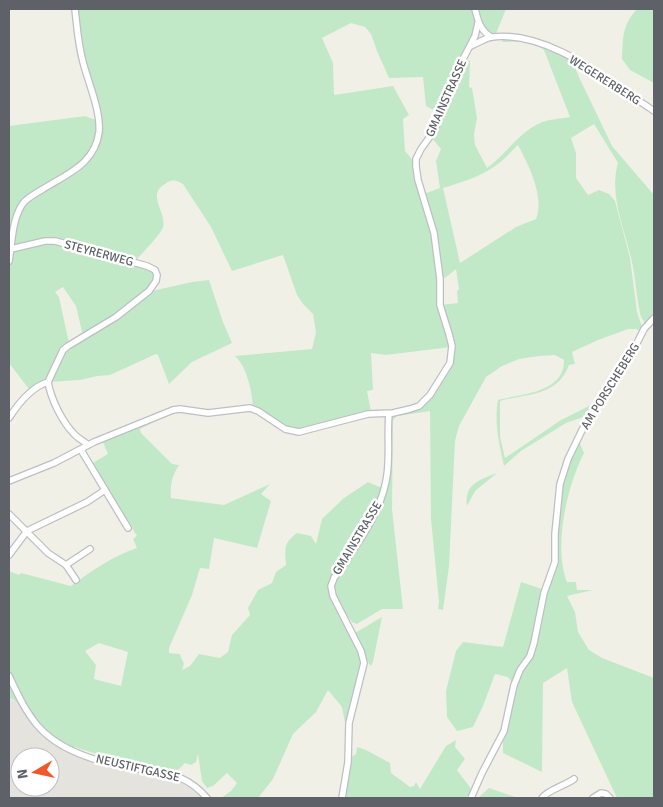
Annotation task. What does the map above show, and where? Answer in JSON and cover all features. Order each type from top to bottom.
[{"type":"street","points":[[9,261],[16,221],[23,204],[34,194],[81,166],[89,158],[97,139],[99,128],[98,115],[80,48],[76,9]]},
{"type":"street","points":[[475,9],[478,23],[486,34],[491,37]]},
{"type":"street","name":"GMAINSTRASSE","points":[[342,798],[348,762],[349,723],[364,663],[361,651],[333,596],[332,586],[334,578],[370,522],[384,491],[388,467],[388,414],[416,408],[422,404],[445,373],[451,358],[451,339],[440,305],[440,279],[434,233],[418,180],[416,166],[418,154],[434,131],[462,59],[475,36],[478,23]]},
{"type":"street","name":"WEGERERBERG","points":[[470,47],[491,37],[526,38],[546,45],[586,65],[654,111]]},
{"type":"street","name":"STEYRERWEG","points":[[11,249],[45,241],[55,241],[147,266],[155,270],[158,275],[149,291],[99,328],[66,348],[48,382]]},
{"type":"street","name":"AM PORSCHEBERG","points":[[471,798],[504,731],[508,720],[514,685],[530,656],[534,643],[544,593],[555,562],[554,534],[560,484],[566,465],[587,420],[631,355],[644,329],[654,318]]},
{"type":"street","points":[[9,418],[25,396],[41,384],[48,382],[52,398],[68,427],[88,445]]},
{"type":"street","points":[[9,481],[67,458],[88,445],[173,410],[180,409],[208,414],[250,408],[258,411],[285,429],[295,432],[368,414],[388,414]]},
{"type":"street","points":[[80,450],[128,528]]},
{"type":"street","points":[[9,555],[27,531],[87,502],[105,490]]},
{"type":"street","points":[[9,514],[52,556],[66,566],[76,580]]},
{"type":"street","points":[[66,566],[90,549]]},
{"type":"street","name":"NEUSTIFTGASSE","points":[[9,676],[32,719],[45,734],[59,744],[116,764],[179,776],[195,786],[207,798]]},
{"type":"street","points":[[542,798],[544,795],[574,779]]},
{"type":"street","points":[[593,798],[601,793],[606,794],[610,798]]},
{"type":"shaded area","points":[[9,699],[14,701],[49,740],[81,757],[142,773],[168,776],[185,782],[204,798],[9,798]]},
{"type":"green space","points":[[73,9],[473,9],[476,24],[475,32],[439,113],[426,106],[423,77],[389,78],[371,34],[365,27],[351,23],[322,38],[333,63],[334,95],[393,86],[409,115],[403,119],[405,151],[415,163],[429,217],[438,273],[438,302],[451,347],[386,355],[371,353],[373,390],[367,391],[371,412],[300,430],[288,428],[253,407],[246,373],[235,356],[312,349],[316,332],[313,314],[297,295],[283,255],[232,271],[211,227],[183,184],[172,181],[167,182],[157,193],[163,227],[135,261],[159,275],[159,282],[152,291],[209,280],[232,343],[192,362],[169,384],[156,354],[110,375],[50,382],[32,393],[9,363],[9,126],[85,116],[98,121]],"holes":[[[63,287],[76,306],[83,336],[69,343],[59,297],[55,292]]]},
{"type":"green space","points":[[476,9],[506,9],[495,36],[484,30]]},
{"type":"green space","points":[[637,9],[654,9],[654,83],[630,70],[622,59],[623,38],[626,26]]},
{"type":"green space","points":[[503,39],[529,40],[574,61],[579,77],[612,146],[654,195],[654,316],[645,323],[641,317],[633,267],[615,189],[618,163],[594,124],[571,138],[576,153],[576,178],[588,195],[599,190],[609,194],[615,201],[630,258],[637,312],[642,327],[641,332],[636,329],[628,329],[572,352],[575,364],[569,365],[557,383],[531,395],[500,401],[500,437],[505,458],[561,420],[591,405],[598,399],[589,415],[566,423],[521,451],[504,466],[497,425],[498,400],[550,386],[562,371],[564,360],[555,355],[519,359],[502,366],[486,377],[459,426],[455,441],[449,566],[443,610],[438,609],[439,602],[431,519],[430,411],[397,416],[393,420],[392,509],[403,609],[382,609],[357,624],[352,622],[342,608],[335,592],[335,586],[336,580],[385,494],[389,422],[394,415],[424,403],[453,352],[441,305],[458,303],[457,291],[459,289],[456,269],[445,278],[440,274],[424,194],[440,188],[436,161],[441,149],[432,138],[464,59],[470,61],[469,87],[472,88],[477,118],[474,134],[475,145],[487,168],[531,128],[546,121],[570,117],[544,50],[529,43],[502,42]],"holes":[[[518,145],[537,191],[538,210],[536,219],[516,227],[460,263],[443,188],[475,177],[497,165]]]},
{"type":"green space","points":[[166,416],[140,429],[141,433],[172,464],[179,465],[172,481],[171,498],[224,505],[270,484],[261,494],[271,501],[257,548],[214,538],[209,569],[200,568],[192,595],[169,648],[169,653],[180,654],[184,663],[182,670],[190,666],[199,654],[220,658],[228,652],[232,635],[250,615],[248,608],[258,590],[272,583],[276,572],[286,565],[286,547],[292,537],[297,533],[311,536],[316,544],[322,519],[344,498],[368,482],[382,488],[373,512],[330,582],[362,659],[346,728],[342,707],[328,690],[316,712],[293,734],[273,779],[258,798],[221,798],[231,791],[237,783],[227,773],[213,786],[207,788],[202,781],[198,754],[196,762],[191,765],[185,763],[178,770],[126,761],[75,747],[75,753],[47,739],[14,700],[9,698],[9,571],[19,575],[21,573],[71,586],[103,564],[137,548],[133,539],[137,536],[91,464],[108,454],[102,440]],"holes":[[[99,643],[128,652],[121,686],[94,679],[96,665],[85,651]]]},
{"type":"green space","points":[[578,439],[584,453],[567,499],[561,552],[567,582],[576,582],[577,590],[593,590],[567,596],[575,612],[578,632],[589,650],[602,658],[654,678],[654,798],[617,798],[572,702],[567,668],[543,683],[542,772],[503,753],[503,740],[510,722],[514,686],[508,677],[495,674],[473,727],[457,731],[447,717],[446,691],[456,651],[463,642],[503,647],[521,582],[542,589],[546,588],[557,547],[561,482]]},
{"type":"green space","points":[[497,473],[475,491],[467,506],[470,488],[479,481]]},
{"type":"green space","points":[[382,617],[373,662],[371,666],[355,633]]},
{"type":"green space","points":[[456,740],[455,747],[465,759],[457,770],[472,790],[466,798],[345,798],[351,757],[356,754],[357,747],[390,763],[391,773],[410,787],[414,786],[416,782],[420,789],[446,746]]},
{"type":"green space","points":[[489,788],[518,798],[478,798]]}]
